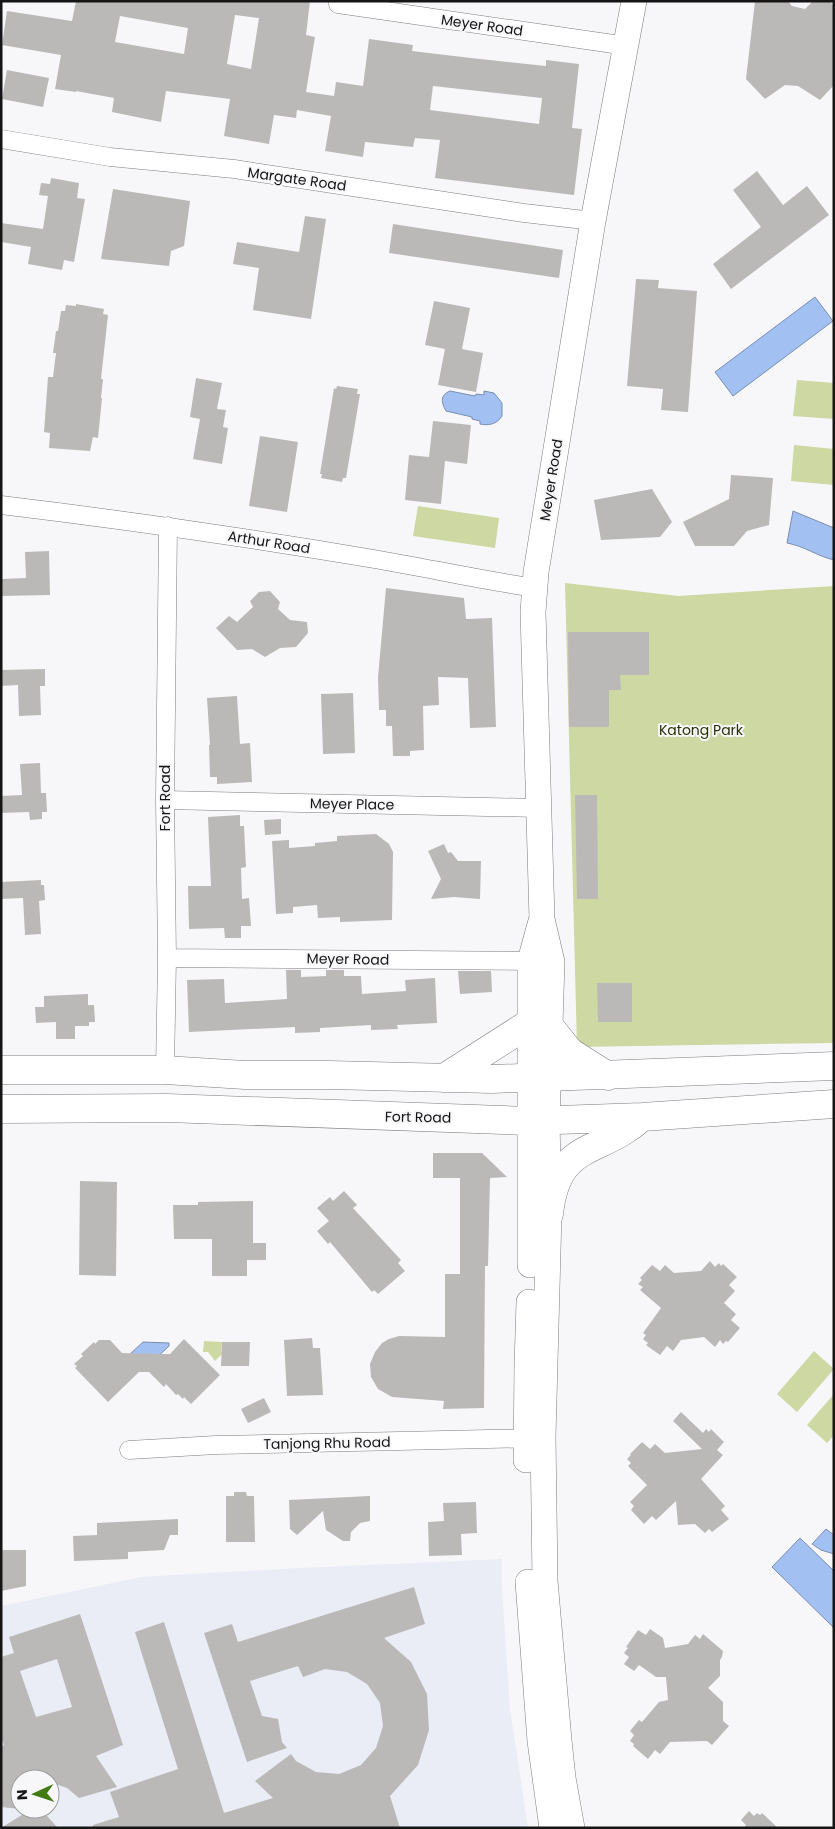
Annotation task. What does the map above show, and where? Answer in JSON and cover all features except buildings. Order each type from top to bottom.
[{"type":"main road","points":[[444,1078],[540,1025],[570,1052],[608,1076]]},
{"type":"main road","points":[[1,1070],[165,1070],[245,1075],[539,1078],[834,1066]]},
{"type":"main road","name":"Fort Road","points":[[1,1109],[167,1108],[538,1121],[642,1117],[834,1104]]},
{"type":"main road","points":[[548,1214],[550,1198],[560,1174],[569,1161],[580,1152],[621,1134],[642,1117]]},
{"type":"street","name":"Meyer Road","points":[[539,1078],[540,1025],[552,962],[542,919],[533,612],[534,588],[593,221],[634,1]]},
{"type":"street","name":"Meyer Road","points":[[338,4],[626,46]]},
{"type":"street","name":"Margate Road","points":[[1,139],[110,157],[234,170],[524,213],[593,221]]},
{"type":"street","name":"Arthur Road","points":[[1,505],[168,526],[366,558],[469,578],[534,588]]},
{"type":"street","name":"Fort Road","points":[[165,1070],[168,526]]},
{"type":"street","name":"Meyer Place","points":[[165,800],[538,808]]},
{"type":"street","name":"Meyer Road","points":[[540,1025],[530,961],[542,919]]},
{"type":"street","name":"Meyer Road","points":[[166,958],[530,961]]},
{"type":"street","points":[[539,1078],[530,1257],[534,1438],[548,1624],[563,1778],[572,1828]]},
{"type":"street","points":[[538,1121],[548,1214],[534,1438],[530,1625],[540,1741],[552,1828]]},
{"type":"street","name":"Tanjong Rhu Road","points":[[129,1450],[534,1438]]},
{"type":"shaded area","points":[[502,1559],[502,1589],[510,1709],[528,1828],[1,1828],[1,1606],[142,1577]]},
{"type":"green space","points":[[797,380],[834,383],[834,419],[793,416]]},
{"type":"green space","points":[[794,445],[834,449],[834,485],[791,481]]},
{"type":"green space","points":[[418,506],[499,518],[495,548],[413,536]]},
{"type":"green space","name":"Katong Park","points":[[565,583],[678,596],[834,586],[834,1043],[577,1047]]},
{"type":"green space","points":[[204,1341],[222,1342],[221,1352],[223,1353],[215,1361],[208,1352],[203,1352]]},
{"type":"green space","points":[[814,1351],[834,1369],[797,1412],[777,1394]]},
{"type":"green space","points":[[834,1394],[834,1435],[827,1443],[807,1425]]},
{"type":"water","points":[[815,297],[833,321],[733,396],[715,372]]},
{"type":"water","points":[[450,391],[475,396],[476,394],[484,395],[484,391],[494,393],[502,403],[502,416],[495,423],[483,425],[480,424],[480,421],[472,419],[472,417],[446,411],[442,399]]},
{"type":"water","points":[[793,511],[834,528],[834,560],[787,543]]},
{"type":"water","points":[[143,1342],[169,1343],[169,1346],[152,1362],[129,1355]]},
{"type":"water","points":[[826,1529],[834,1535],[834,1554],[821,1550],[812,1544]]},
{"type":"water","points":[[800,1538],[834,1571],[834,1628],[772,1567]]}]
